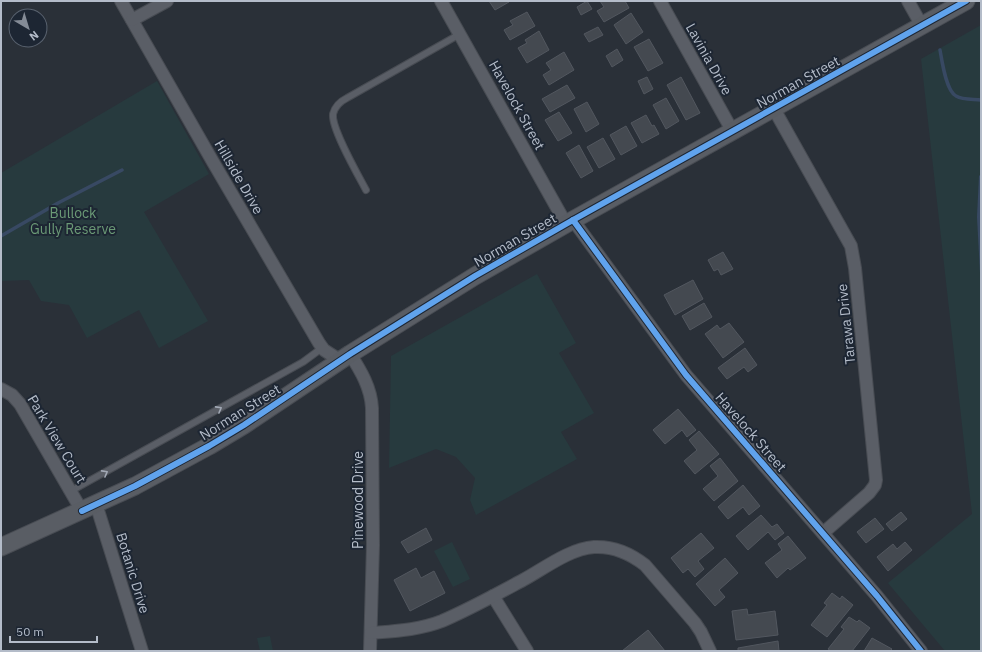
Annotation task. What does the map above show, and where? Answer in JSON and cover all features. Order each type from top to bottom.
[{"type":"street","name":"Hillside Drive","points":[[121,1],[322,348],[345,358]]},
{"type":"street","points":[[132,20],[167,1]]},
{"type":"street","name":"Havelock Street","points":[[441,1],[570,222],[686,375],[877,596],[921,651]]},
{"type":"street","name":"Lavinia Drive","points":[[660,1],[733,132]]},
{"type":"street","points":[[908,1],[922,26]]},
{"type":"street","name":"Norman Street","points":[[1,548],[135,486],[209,446],[469,280],[966,1]]},
{"type":"street","name":"Tarawa Drive","points":[[774,108],[849,242],[855,268],[876,480],[870,494],[823,533]]},
{"type":"street","name":"Pinewood Drive","points":[[345,358],[366,383],[370,394],[372,408],[373,545],[370,651]]},
{"type":"street","name":"Park View Court","points":[[1,389],[12,395],[20,404],[71,491],[89,508]]},
{"type":"street","name":"Botanic Drive","points":[[89,508],[142,651]]},
{"type":"street","points":[[371,633],[419,628],[430,625],[493,596],[575,552],[595,547],[617,550],[637,559],[649,570],[698,627],[708,644],[710,651]]},
{"type":"street","points":[[493,596],[527,651]]},
{"type":"lane","points":[[366,190],[353,166],[337,130],[333,116],[335,109],[339,103],[347,98],[460,34]]},
{"type":"lane","name":"Norman Street","points":[[71,491],[303,362],[322,348]]},
{"type":"green space","points":[[981,25],[981,651],[945,651],[888,583],[972,514],[921,59]]},
{"type":"green space","name":"Bullock Gully Reserve","points":[[157,81],[209,174],[144,212],[208,321],[159,348],[139,310],[87,338],[69,305],[41,301],[29,280],[1,281],[1,173]]},
{"type":"green space","points":[[537,274],[576,343],[559,353],[594,413],[561,432],[577,459],[476,515],[470,500],[475,478],[456,457],[436,449],[389,468],[391,356]]},
{"type":"green space","points":[[452,542],[470,579],[453,587],[434,551]]},
{"type":"green space","points":[[270,636],[273,651],[260,651],[257,638]]},
{"type":"water","points":[[981,174],[981,292],[977,217],[979,176]]},
{"type":"building","points":[[489,1],[508,1],[509,2],[495,10]]},
{"type":"building","points":[[587,1],[592,9],[581,15],[577,7]]},
{"type":"building","points":[[600,1],[625,1],[629,8],[604,22],[597,11],[604,7]]},
{"type":"building","points":[[527,12],[535,26],[510,40],[504,30],[513,25],[510,21]]},
{"type":"building","points":[[631,13],[643,32],[626,44],[614,25]]},
{"type":"building","points":[[598,27],[603,35],[589,42],[584,34]]},
{"type":"building","points":[[539,31],[549,50],[527,63],[518,48],[527,43],[525,40]]},
{"type":"building","points":[[649,39],[663,63],[648,71],[634,47]]},
{"type":"building","points":[[617,49],[623,60],[612,67],[606,56]]},
{"type":"building","points":[[564,52],[574,70],[549,85],[543,75],[551,70],[546,63]]},
{"type":"building","points":[[647,77],[653,89],[644,94],[638,81]]},
{"type":"building","points":[[681,77],[700,113],[686,120],[667,85]]},
{"type":"building","points":[[567,85],[575,98],[550,112],[542,99]]},
{"type":"building","points":[[666,98],[679,121],[666,129],[653,105]]},
{"type":"building","points":[[587,102],[599,124],[586,132],[574,109]]},
{"type":"building","points":[[559,112],[572,133],[558,141],[545,120]]},
{"type":"building","points":[[646,115],[652,126],[654,125],[659,134],[642,143],[631,123]]},
{"type":"building","points":[[626,126],[637,146],[621,155],[610,135]]},
{"type":"building","points":[[603,138],[615,159],[599,168],[587,147]]},
{"type":"building","points":[[579,145],[593,171],[581,178],[566,153]]},
{"type":"building","points":[[723,252],[733,269],[721,275],[718,269],[714,271],[708,260]]},
{"type":"building","points":[[693,280],[703,299],[675,315],[664,295]]},
{"type":"building","points":[[704,303],[712,317],[690,330],[682,316]]},
{"type":"building","points":[[729,323],[744,342],[723,358],[705,334],[717,325],[720,329]]},
{"type":"building","points":[[745,348],[757,365],[748,372],[744,367],[727,379],[718,368]]},
{"type":"building","points":[[678,409],[696,430],[687,437],[682,430],[665,444],[653,430]]},
{"type":"building","points":[[699,431],[719,454],[695,474],[684,461],[697,450],[689,440]]},
{"type":"building","points":[[720,458],[738,481],[714,501],[703,489],[718,476],[710,466]]},
{"type":"building","points":[[743,485],[760,506],[749,515],[743,507],[728,519],[718,507]]},
{"type":"building","points":[[901,512],[907,519],[892,531],[886,524]]},
{"type":"building","points":[[761,515],[772,527],[777,524],[784,533],[775,540],[768,532],[748,550],[736,536]]},
{"type":"building","points":[[875,518],[884,529],[866,543],[857,532]]},
{"type":"building","points":[[426,528],[432,540],[408,553],[401,542]]},
{"type":"building","points":[[701,533],[714,548],[698,561],[704,569],[695,577],[688,569],[683,573],[671,558]]},
{"type":"building","points":[[788,536],[806,558],[790,570],[788,568],[777,578],[765,563],[782,550],[778,544]]},
{"type":"building","points":[[905,542],[912,550],[888,571],[877,557],[893,544],[897,549]]},
{"type":"building","points":[[725,558],[738,573],[719,590],[725,597],[715,606],[696,584]]},
{"type":"building","points":[[416,568],[421,578],[434,571],[445,593],[410,611],[394,580]]},
{"type":"building","points":[[832,593],[840,599],[842,596],[853,605],[827,637],[811,625],[827,605],[824,603]]},
{"type":"building","points":[[747,609],[748,615],[775,611],[778,635],[736,640],[732,611]]},
{"type":"building","points":[[849,617],[857,622],[859,620],[870,628],[852,651],[831,651],[828,649],[844,629],[841,627]]},
{"type":"building","points":[[648,630],[665,651],[622,651]]},
{"type":"building","points":[[872,638],[892,649],[890,651],[864,651]]},
{"type":"building","points":[[778,641],[779,651],[738,651],[738,648]]},
{"type":"waterway","points":[[940,50],[947,82],[953,93],[962,98],[981,100]]},
{"type":"waterway","points":[[1,236],[58,203],[122,170]]},
{"type":"cycle path","points":[[82,511],[135,486],[209,446],[244,425],[350,354],[475,276],[966,1]]},
{"type":"cycle path","points":[[573,220],[686,375],[877,596],[921,651]]}]
